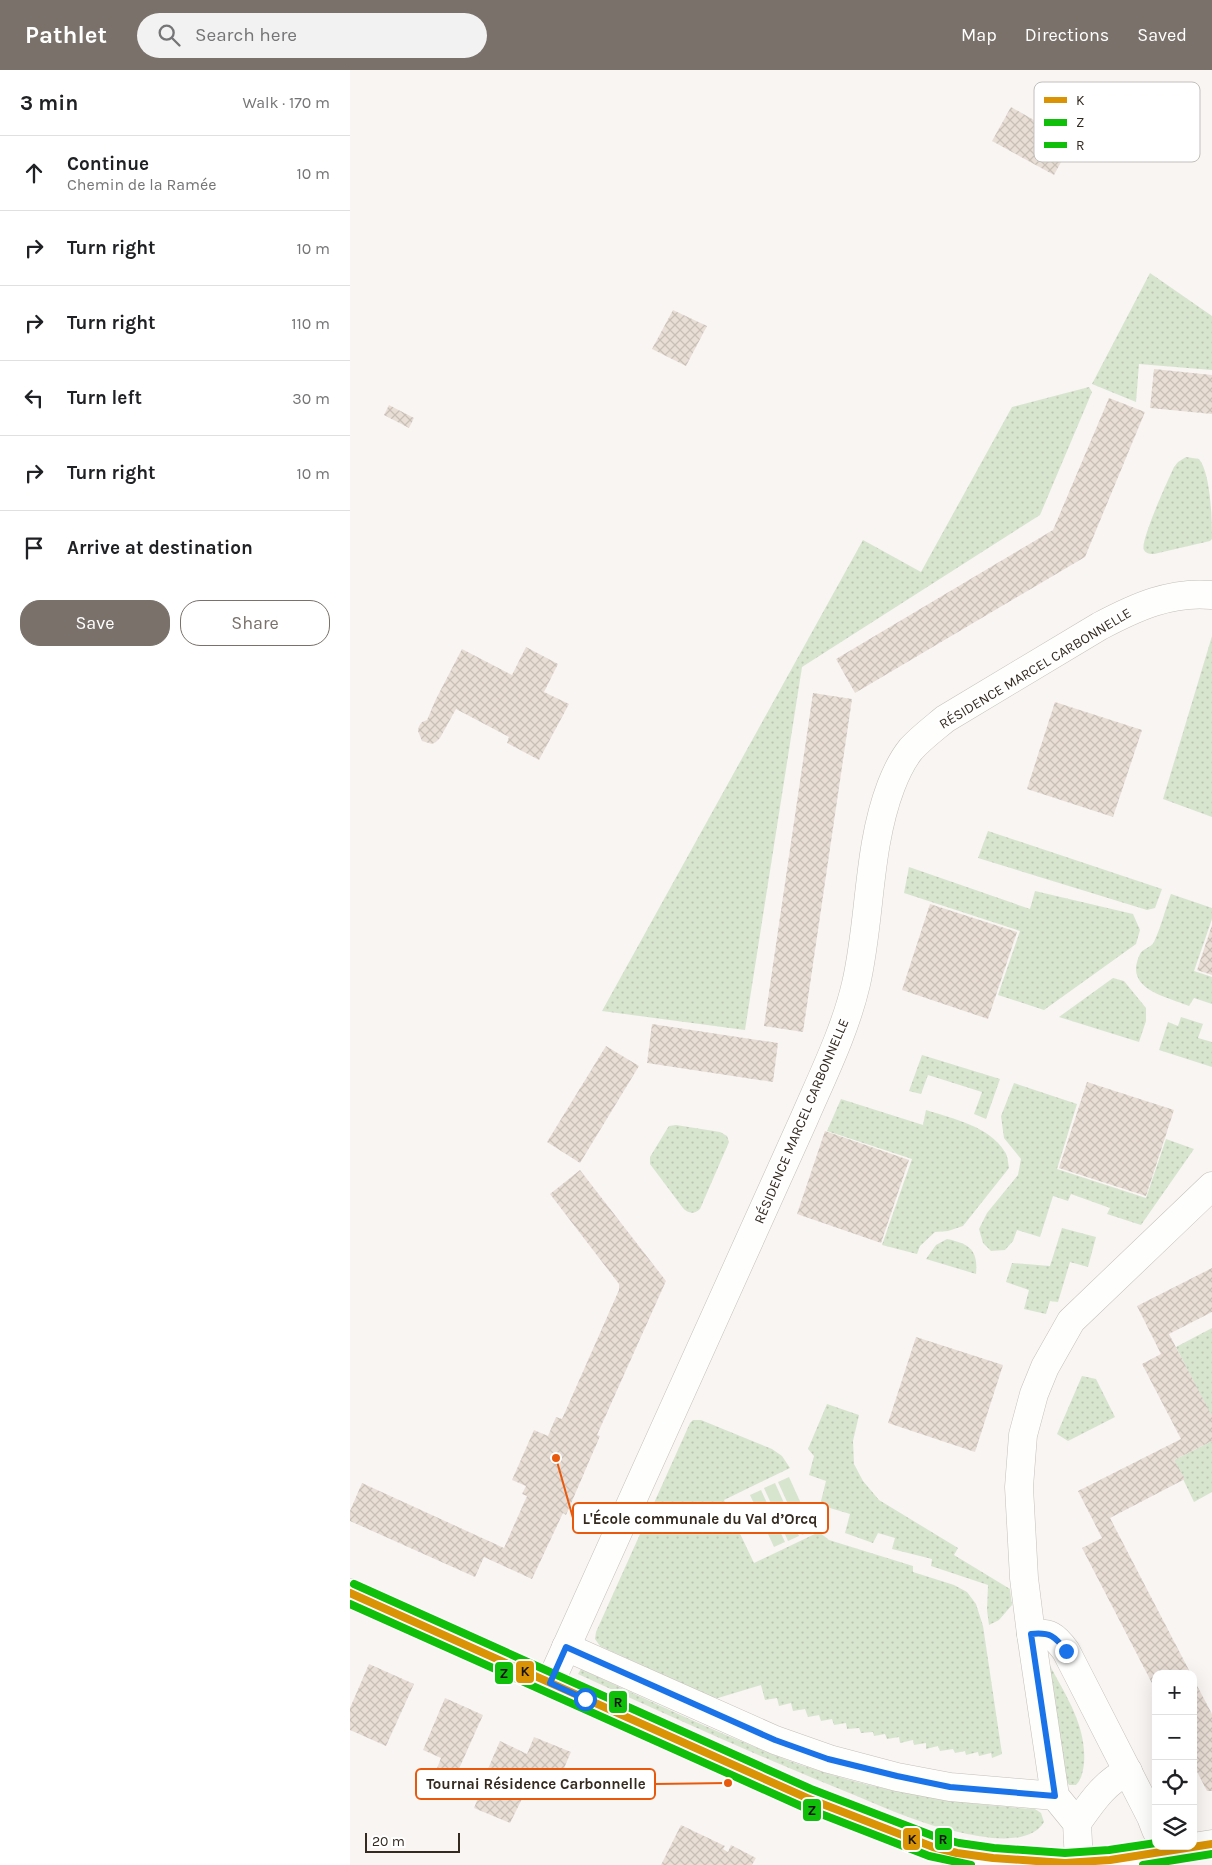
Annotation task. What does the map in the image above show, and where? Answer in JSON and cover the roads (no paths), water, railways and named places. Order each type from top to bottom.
[{"type":"street","name":"RÉSIDENCE MARCEL CARBONNELLE","points":[[553,1677],[843,1028],[859,968],[880,820],[902,762],[910,750],[923,737],[945,720],[1100,626],[1125,613],[1156,601],[1183,594],[1212,595]]},
{"type":"street","points":[[1079,1862],[1077,1824],[1055,1796],[1023,1569],[1019,1487],[1020,1458],[1027,1417],[1045,1368],[1071,1321],[1212,1186]]},
{"type":"street","points":[[350,1594],[553,1677],[807,1798],[914,1840],[957,1853],[1032,1863],[1079,1862],[1152,1845]]},
{"type":"street","points":[[1031,1634],[1048,1634],[1058,1640],[1066,1651],[1152,1820]]},
{"type":"street","points":[[566,1647],[775,1740],[828,1759],[950,1787],[1055,1796]]},
{"type":"street","points":[[1077,1824],[1108,1783],[1128,1772]]},
{"type":"street","points":[[1197,1844],[1212,1844]]},
{"type":"place","name":"L'École communale du Val d’Orcq","points":[[556,1458]]},
{"type":"place","name":"Tournai Résidence Carbonnelle","points":[[728,1783]]}]
